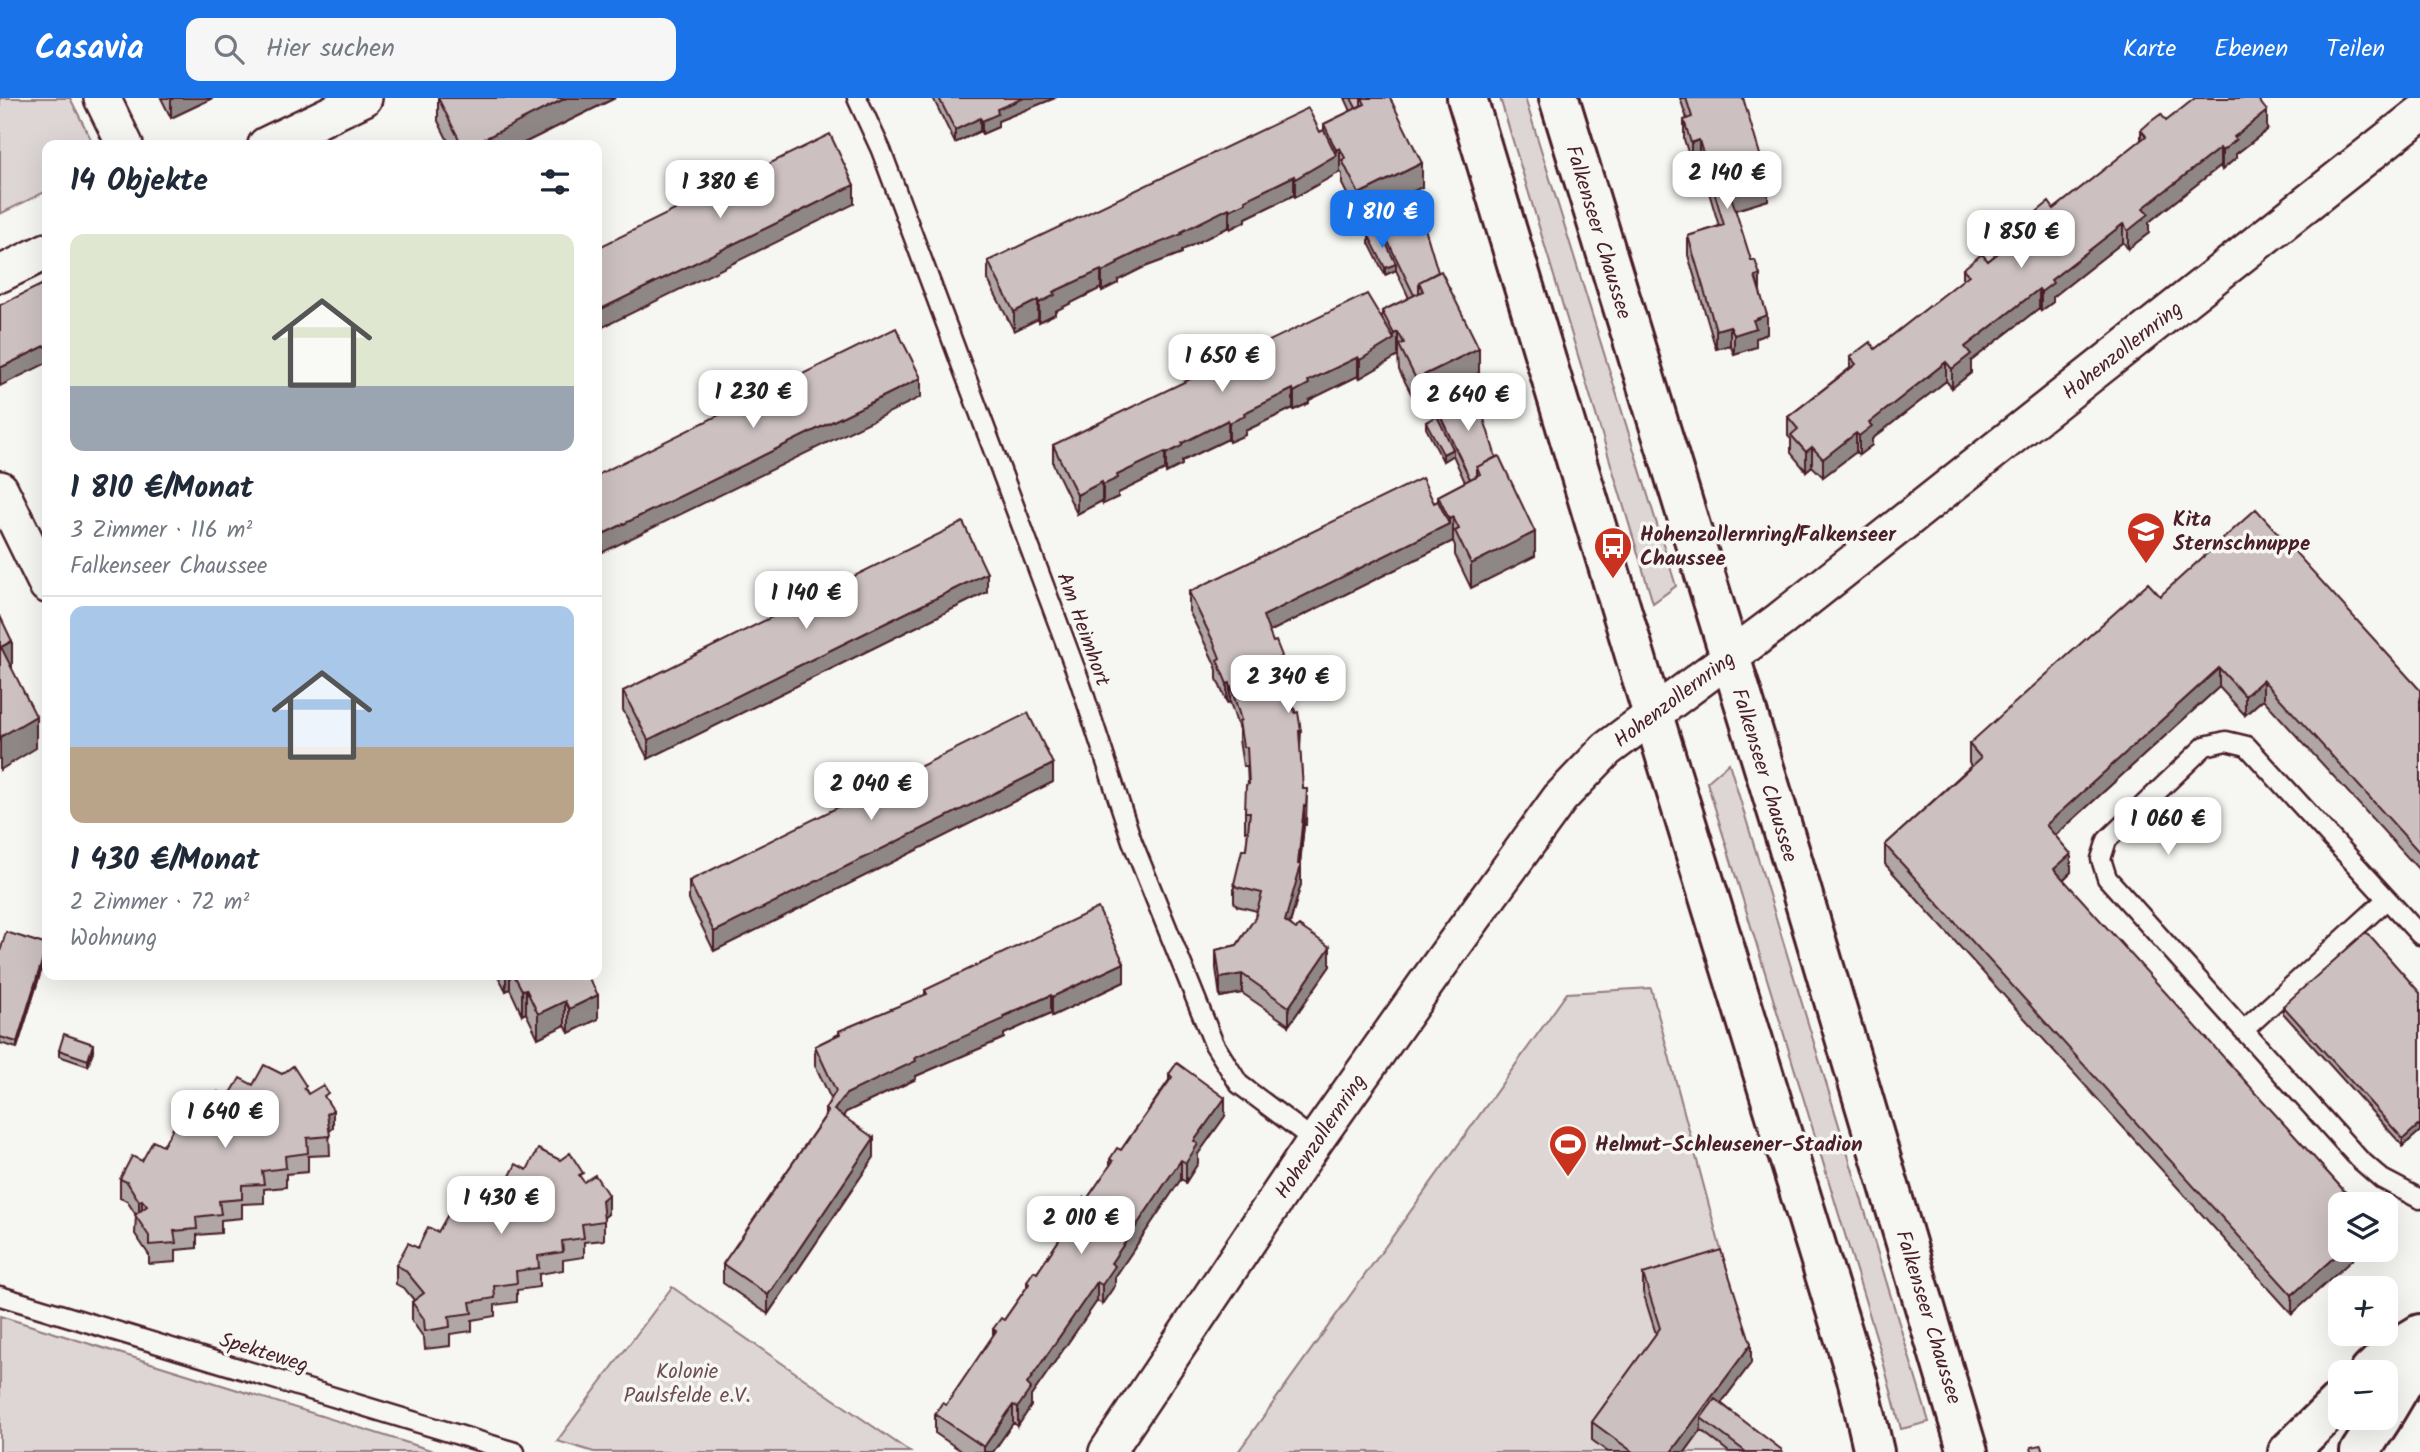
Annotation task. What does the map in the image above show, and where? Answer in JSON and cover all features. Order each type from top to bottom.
[{"type":"main road","points":[[1467,98],[1858,1382],[1874,1452]]},
{"type":"main road","name":"Falkenseer Chaussee","points":[[1559,98],[1796,872],[1968,1452]]},
{"type":"main road","points":[[2383,1360],[2420,1334]]},
{"type":"main road","points":[[2398,1390],[2420,1353]]},
{"type":"main road","points":[[2288,1452],[2328,1413]]},
{"type":"main road","points":[[2360,1452],[2374,1430]]},
{"type":"street","points":[[102,98],[123,140]]},
{"type":"street","points":[[276,140],[364,98]]},
{"type":"street","points":[[2411,98],[2420,112]]},
{"type":"street","name":"Hohenzollernring","points":[[1108,1452],[1315,1141],[1560,798],[1607,749],[1820,589],[2420,112]]},
{"type":"street","points":[[0,274],[42,253]]},
{"type":"street","points":[[0,489],[42,575]]},
{"type":"lane","name":"Am Heimhort","points":[[858,98],[881,150],[1079,679],[1132,841],[1214,1044],[1239,1084],[1315,1141]]},
{"type":"lane","points":[[2420,935],[2247,746],[2226,741],[2205,746],[2107,840],[2101,859],[2107,878],[2359,1159],[2382,1179],[2420,1199]]},
{"type":"lane","points":[[2245,1029],[2387,900]]},
{"type":"lane","name":"Spekteweg","points":[[0,1296],[515,1452]]},
{"type":"green space","points":[[0,98],[70,98],[91,140],[42,140],[42,193],[0,214]]},
{"type":"green space","points":[[1500,98],[1525,98],[1676,586],[1653,603]]},
{"type":"green space","points":[[1729,763],[1929,1422],[1901,1429],[1879,1346],[1707,782]]},
{"type":"green space","name":"Helmut-Schleusener-Stadion","points":[[1651,988],[1751,1363],[1715,1412],[1767,1452],[1238,1452],[1567,993]]},
{"type":"green space","name":"Kolonie Paulsfelde e.V.","points":[[672,1287],[910,1452],[594,1452],[557,1441]]},
{"type":"green space","points":[[0,1316],[437,1452],[0,1452]]},
{"type":"building","points":[[438,98],[566,98],[482,140],[459,140]]},
{"type":"building","points":[[939,98],[1024,98],[997,109],[998,114],[982,121],[980,118],[955,130]]},
{"type":"building","points":[[1351,98],[1361,98],[1361,105],[1356,108]]},
{"type":"building","points":[[1362,98],[1390,98],[1422,163],[1359,194],[1342,160],[1345,158],[1340,148],[1336,150],[1324,124],[1365,104]]},
{"type":"building","points":[[1686,98],[1743,98],[1768,181],[1730,193],[1751,260],[1755,260],[1760,275],[1755,276],[1767,315],[1753,320],[1756,328],[1734,335],[1730,326],[1716,330],[1688,236],[1724,225],[1699,140],[1691,143],[1684,120],[1692,117]]},
{"type":"building","points":[[2195,98],[2257,98],[2267,111],[2234,137],[2236,140],[2222,151],[2220,148],[2143,208],[2149,214],[2128,231],[2123,224],[2051,280],[2053,283],[2041,292],[2039,289],[1965,347],[1971,354],[1952,369],[1946,362],[1869,423],[1872,426],[1859,436],[1856,433],[1823,459],[1812,447],[1806,452],[1791,435],[1798,429],[1788,417],[1856,364],[1850,357],[1870,342],[1875,349],[1969,275],[1963,269],[1982,254],[1988,261],[2035,224],[2029,218],[2049,202],[2054,209],[2146,136],[2141,130],[2150,122],[2161,114],[2166,121]]},
{"type":"building","points":[[1308,108],[1320,132],[1324,130],[1336,155],[1295,179],[1294,176],[1245,200],[1246,203],[1230,210],[1229,208],[1181,232],[1182,234],[1053,292],[1055,295],[1039,303],[1038,300],[1014,312],[988,261]]},
{"type":"building","points":[[830,134],[854,185],[602,309],[602,246]]},
{"type":"building","points":[[1411,210],[1421,215],[1438,272],[1419,282],[1419,293],[1414,295],[1380,225]]},
{"type":"building","points":[[1380,231],[1396,264],[1385,268],[1369,236]]},
{"type":"building","points":[[1441,271],[1479,348],[1416,379],[1399,345],[1404,343],[1398,332],[1394,334],[1382,311],[1423,291],[1419,282]]},
{"type":"building","points":[[42,284],[42,347],[0,368],[0,305]]},
{"type":"building","points":[[1367,294],[1394,339],[1360,360],[1358,357],[1308,381],[1309,384],[1294,392],[1293,389],[1244,413],[1245,416],[1229,423],[1228,420],[1166,454],[1165,452],[1117,475],[1118,478],[1103,485],[1102,482],[1077,495],[1053,445]]},
{"type":"building","points":[[896,328],[921,378],[602,535],[602,473]]},
{"type":"building","points":[[1467,395],[1478,400],[1496,457],[1477,467],[1477,476],[1470,479],[1437,409]]},
{"type":"building","points":[[1437,416],[1453,449],[1443,454],[1426,422]]},
{"type":"building","points":[[1499,456],[1535,532],[1471,564],[1455,531],[1459,529],[1453,517],[1449,519],[1438,496],[1480,474],[1477,467]]},
{"type":"building","points":[[1422,478],[1434,503],[1438,501],[1449,524],[1263,616],[1273,642],[1276,641],[1282,656],[1279,658],[1295,713],[1298,712],[1303,789],[1307,789],[1298,864],[1301,865],[1285,921],[1296,929],[1299,926],[1330,947],[1289,1007],[1242,974],[1220,978],[1216,950],[1237,945],[1255,918],[1262,893],[1234,884],[1242,850],[1246,850],[1250,812],[1245,812],[1246,785],[1249,784],[1247,747],[1243,747],[1241,720],[1230,683],[1227,684],[1217,660],[1220,658],[1214,643],[1189,592]]},
{"type":"building","points":[[2256,509],[2420,690],[2420,853],[2263,680],[2245,696],[2219,668],[2046,825],[2071,854],[2054,869],[2345,1192],[2328,1192],[2329,1262],[2292,1295],[1885,845],[1981,758],[1969,744],[2148,583],[2160,596]]},
{"type":"building","points":[[963,522],[987,573],[648,740],[623,691]]},
{"type":"building","points":[[0,616],[12,641],[1,647],[36,716],[0,737]]},
{"type":"building","points":[[1028,713],[1053,764],[714,932],[689,881]]},
{"type":"building","points":[[1098,908],[1124,963],[1052,997],[1051,995],[1003,1016],[1004,1019],[915,1058],[916,1061],[846,1094],[834,1110],[874,1138],[768,1295],[723,1264],[828,1112],[825,1109],[836,1091],[815,1046],[840,1034],[839,1031],[927,994],[925,990]]},
{"type":"building","points":[[6,932],[42,943],[42,961],[17,1042],[0,1037],[0,952]]},
{"type":"building","points":[[2366,932],[2420,993],[2420,1124],[2403,1139],[2283,1006]]},
{"type":"building","points":[[517,980],[590,980],[598,995],[569,1009],[565,1001],[538,1014],[526,989],[522,990]]},
{"type":"building","points":[[64,1034],[93,1044],[88,1060],[59,1050]]},
{"type":"building","points":[[1177,1063],[1225,1098],[1194,1141],[1198,1144],[1186,1163],[1181,1160],[1111,1263],[1115,1266],[1102,1285],[1097,1282],[1027,1384],[1031,1388],[1018,1407],[1013,1405],[984,1447],[935,1414],[942,1403],[946,1405],[996,1331],[993,1329],[1001,1318],[1004,1320],[1029,1284],[1027,1281],[1034,1271],[1037,1273],[1079,1210],[1076,1208],[1084,1197],[1087,1199],[1113,1161],[1110,1159],[1117,1148],[1121,1150],[1172,1077],[1169,1074]]},
{"type":"building","points":[[264,1065],[282,1074],[293,1066],[308,1094],[323,1085],[328,1093],[324,1096],[333,1110],[327,1114],[330,1136],[307,1138],[308,1153],[285,1156],[286,1168],[262,1171],[264,1184],[242,1185],[242,1199],[219,1201],[221,1214],[196,1217],[197,1229],[174,1231],[176,1243],[149,1245],[149,1236],[135,1215],[147,1206],[142,1200],[139,1201],[127,1182],[120,1179],[132,1156],[142,1161],[153,1141],[163,1146],[175,1125],[186,1131],[198,1109],[190,1104],[196,1091],[213,1101],[218,1092],[228,1098],[240,1078],[253,1085]]},
{"type":"building","points":[[538,1149],[560,1160],[570,1153],[583,1173],[579,1175],[584,1182],[595,1175],[608,1195],[602,1200],[604,1221],[582,1224],[584,1238],[562,1241],[563,1252],[538,1256],[539,1268],[516,1271],[517,1283],[494,1286],[495,1298],[470,1302],[472,1313],[449,1316],[450,1327],[425,1331],[424,1319],[412,1302],[424,1293],[405,1270],[396,1265],[408,1243],[418,1248],[428,1227],[438,1232],[450,1211],[462,1217],[473,1195],[465,1191],[472,1179],[489,1188],[494,1178],[506,1184],[516,1164],[527,1170]]},
{"type":"building","points":[[1721,1250],[1751,1344],[1671,1452],[1633,1452],[1592,1422],[1660,1328],[1643,1274]]},
{"type":"building","points":[[1715,1399],[1782,1452],[1746,1452],[1701,1418]]},
{"type":"building","points":[[2041,1445],[2043,1452],[2032,1452],[2031,1447]]},
{"type":"place","name":"Kita Sternschnuppe","points":[[2146,565]]},
{"type":"place","name":"Hohenzollernring/Falkenseer Chaussee","points":[[1613,580]]},
{"type":"place","name":"Helmut-Schleusener-Stadion","points":[[1568,1178]]}]
